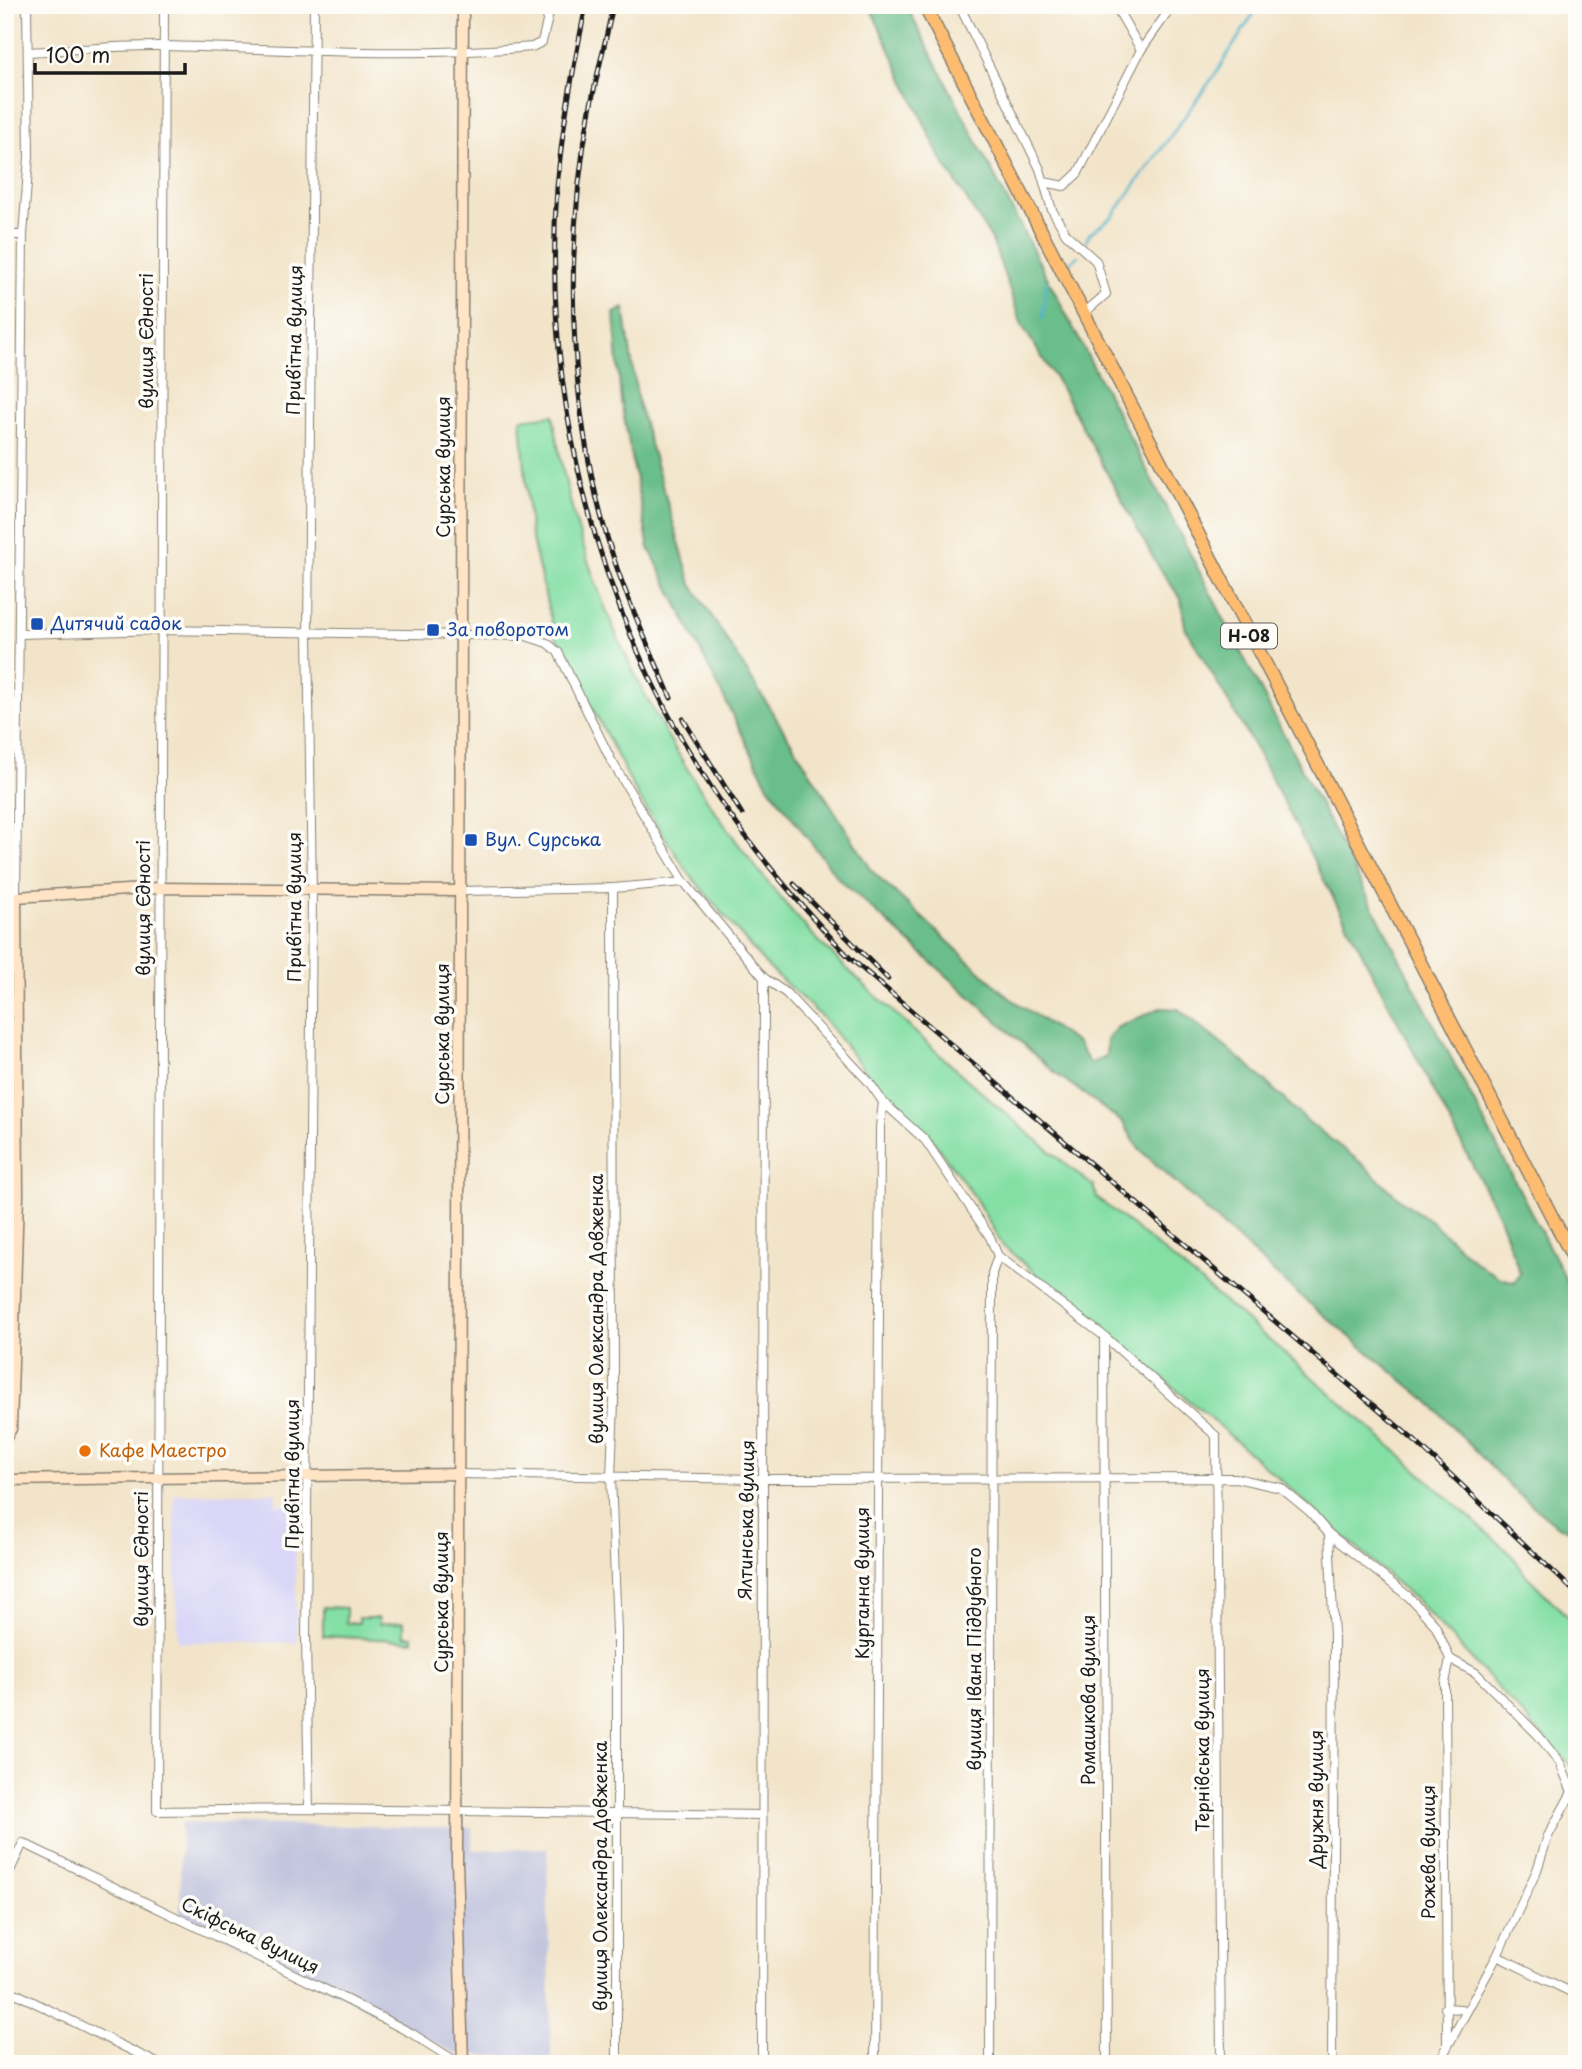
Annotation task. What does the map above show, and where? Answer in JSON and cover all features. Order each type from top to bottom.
[{"type":"main road","name":"Н-08","points":[[924,5],[1577,1265]]},
{"type":"street","points":[[5,1439],[11,1429],[17,1287],[11,897],[20,634],[23,235],[29,157],[27,5]]},
{"type":"street","name":"вулиця Єдності","points":[[164,5],[157,1811],[309,1809]]},
{"type":"street","name":"Привітна вулиця","points":[[309,1809],[306,1631],[310,1479],[312,892],[308,634],[314,5]]},
{"type":"street","name":"Сурська вулиця","points":[[461,2064],[459,1474],[463,5]]},
{"type":"street","points":[[28,52],[164,46],[314,53],[463,53],[532,47],[542,43],[551,5]]},
{"type":"street","points":[[959,5],[1014,112],[1044,182],[1052,210],[1066,234],[1096,261],[1106,294],[1083,314]]},
{"type":"street","points":[[1115,5],[1140,50]]},
{"type":"street","points":[[1044,182],[1064,186],[1078,173],[1140,50],[1173,5]]},
{"type":"street","points":[[5,235],[23,235]]},
{"type":"street","points":[[20,634],[161,630],[526,636],[547,642],[558,652],[611,760],[684,882],[764,978],[786,993],[817,1024],[883,1102],[925,1140],[990,1237],[998,1256],[1104,1336]]},
{"type":"street","points":[[11,897],[159,888],[312,892],[461,891],[613,888],[684,882]]},
{"type":"street","name":"вулиця Олександра Довженка","points":[[613,888],[614,1402],[611,1476],[617,1632],[617,2064]]},
{"type":"street","name":"Ялтинська вулиця","points":[[762,2064],[764,978]]},
{"type":"street","name":"Курганна вулиця","points":[[876,2064],[880,1127],[883,1102]]},
{"type":"street","name":"вулиця Івана Піддубного","points":[[990,2064],[992,1273],[998,1256]]},
{"type":"street","name":"Тернівська вулиця","points":[[1104,1336],[1216,1436],[1221,2064]]},
{"type":"street","name":"Ромашкова вулиця","points":[[1104,1336],[1107,2064]]},
{"type":"street","points":[[5,1480],[310,1479],[459,1474],[761,1479],[1236,1478],[1281,1488],[1310,1512],[1329,1534],[1409,1597],[1435,1625],[1450,1658],[1476,1672],[1538,1735],[1560,1763],[1575,1793],[1548,1836],[1537,1870],[1497,1956],[1438,2064]]},
{"type":"street","name":"Дружня вулиця","points":[[1329,1534],[1334,1636],[1332,2064]]},
{"type":"street","name":"Рожева вулиця","points":[[1447,2046],[1445,1683],[1450,1658]]},
{"type":"street","points":[[309,1809],[761,1815]]},
{"type":"street","name":"Скіфська вулиця","points":[[5,1881],[23,1843],[411,2032],[461,2064]]},
{"type":"street","points":[[1497,1956],[1577,1995]]},
{"type":"street","points":[[5,1988],[159,2064]]},
{"type":"street","points":[[1445,2008],[1466,2012]]},
{"type":"shaded area","points":[[276,1493],[276,1505],[294,1504],[297,1643],[178,1642],[174,1494]]},
{"type":"shaded area","points":[[181,1823],[472,1828],[472,1850],[547,1848],[551,2060],[455,2053],[180,1914]]},
{"type":"green space","points":[[869,5],[906,5],[1577,1301],[1577,1532],[1558,1526],[1511,1488],[1429,1402],[1298,1294],[1139,1149],[1123,1123],[1053,1071],[838,878],[767,784],[649,548],[621,402],[614,313],[624,308],[638,403],[691,583],[873,872],[1007,996],[1078,1044],[1090,1064],[1106,1056],[1107,1040],[1116,1028],[1160,1008],[1178,1009],[1250,1067],[1306,1120],[1360,1162],[1402,1201],[1431,1221],[1474,1261],[1500,1278],[1515,1282],[1520,1273],[1498,1214],[1258,753],[1185,627],[1181,599],[1156,563],[1060,386],[1022,325],[992,240],[939,155]]},
{"type":"green space","points":[[553,415],[566,485],[586,554],[611,621],[641,686],[675,749],[714,810],[757,868],[825,948],[924,1041],[1093,1186],[1097,1198],[1256,1329],[1462,1510],[1513,1556],[1524,1573],[1577,1626],[1577,1773],[1417,1601],[1209,1417],[1003,1246],[974,1196],[928,1134],[887,1098],[823,1018],[765,964],[689,874],[639,798],[554,633],[530,531],[521,419]]},
{"type":"green space","points":[[323,1607],[346,1608],[346,1623],[359,1623],[359,1618],[379,1618],[379,1624],[404,1622],[404,1636],[413,1636],[413,1641],[323,1636]]},
{"type":"waterway","points":[[1086,241],[1090,233],[1112,217],[1214,76],[1259,5]]},
{"type":"waterway","points":[[1069,263],[1078,256]]},
{"type":"waterway","points":[[1043,318],[1046,281]]},
{"type":"railway","points":[[586,5],[565,119],[557,188],[555,267],[559,346],[569,424],[586,501],[609,577],[638,651],[672,722],[713,790],[778,877],[850,958],[1416,1442],[1577,1594]]},
{"type":"railway","points":[[613,5],[590,109],[581,165],[573,282],[575,342],[580,401],[601,516],[624,587],[671,698]]},
{"type":"railway","points":[[683,719],[742,814]]},
{"type":"railway","points":[[794,884],[888,979]]},
{"type":"place","name":"Дитячий садок","points":[[37,624]]},
{"type":"place","name":"За поворотом","points":[[433,630]]},
{"type":"place","name":"Вул. Сурська","points":[[471,840]]},
{"type":"place","name":"Кафе Маестро","points":[[85,1451]]}]
